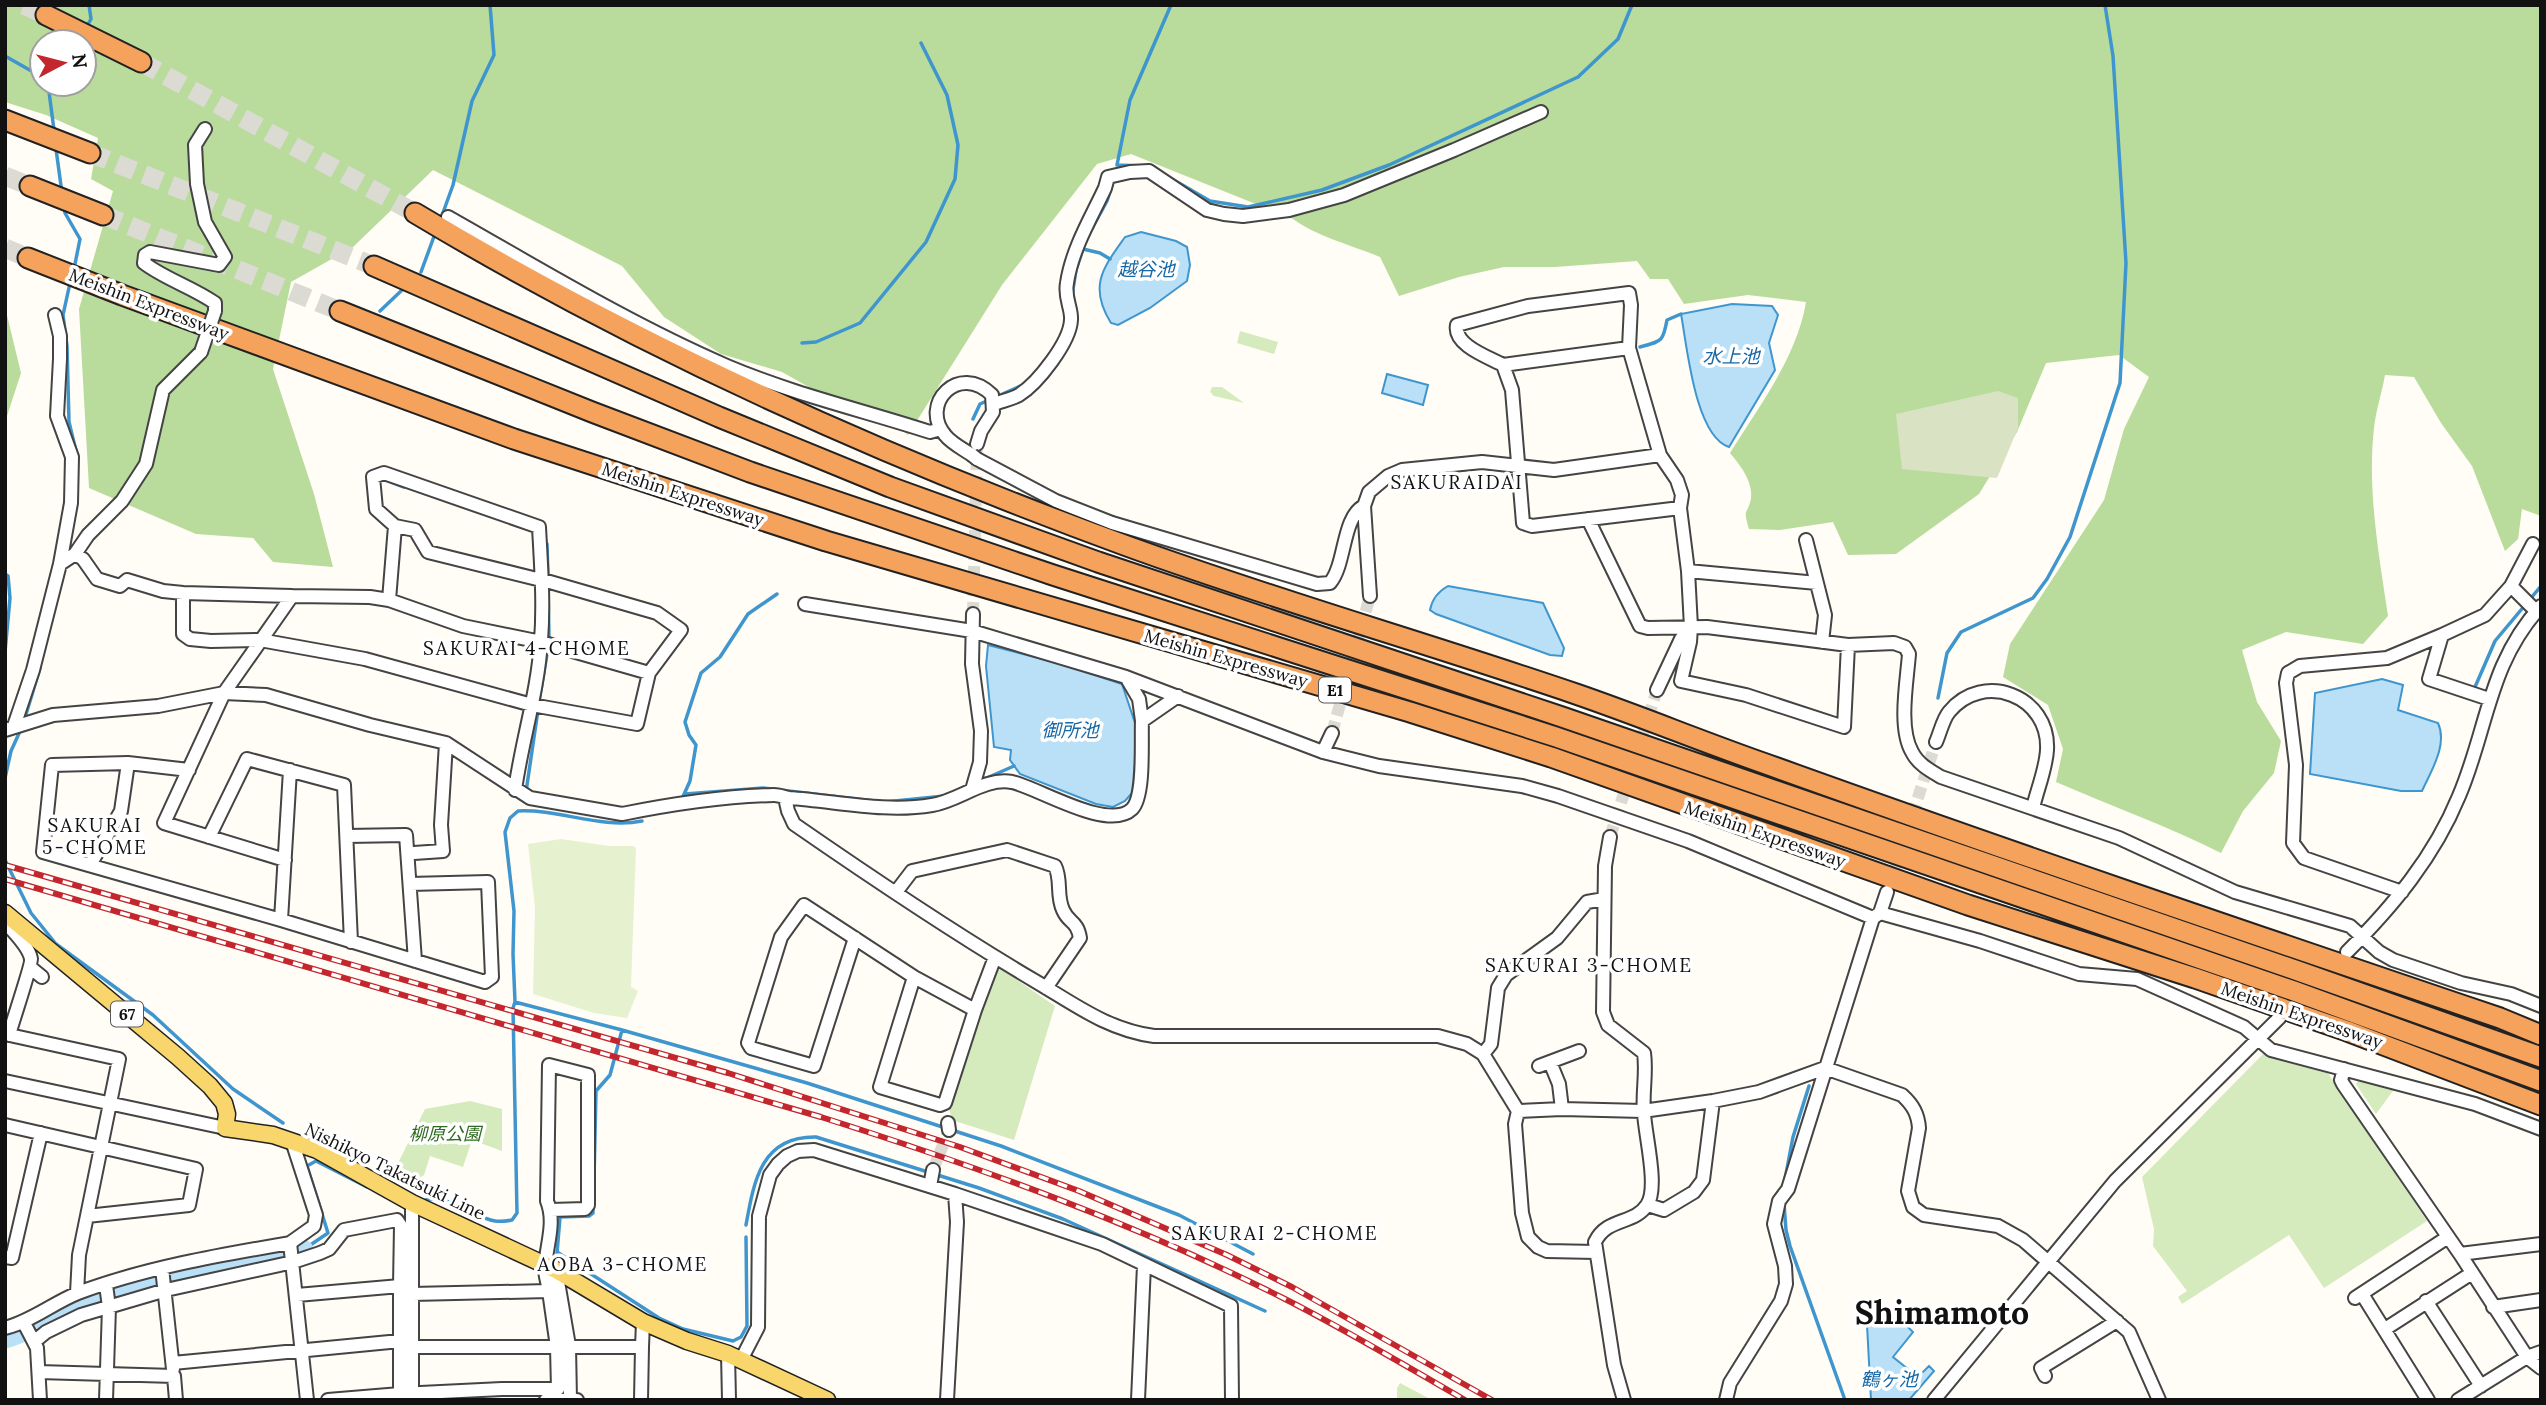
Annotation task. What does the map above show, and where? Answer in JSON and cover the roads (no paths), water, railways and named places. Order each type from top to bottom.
[{"type":"highway","points":[[52,18],[134,58]]},
{"type":"highway","points":[[5,120],[90,153]]},
{"type":"highway","points":[[30,186],[99,213]]},
{"type":"highway","points":[[419,215],[567,300],[684,360],[926,467],[1050,517],[1133,548],[1578,695],[1767,765],[2500,1018],[2541,1035]]},
{"type":"highway","name":"Meishin Expressway","points":[[34,260],[514,439],[825,541],[1410,712],[1551,757],[1956,901],[2195,978],[2347,1031],[2541,1105]]},
{"type":"highway","points":[[374,266],[719,417],[890,487],[1111,567],[1562,717],[2541,1057]]},
{"type":"highway","name":"Meishin Expressway","points":[[340,311],[580,407],[763,476],[1053,575],[1556,737],[2294,991],[2541,1081]]},
{"type":"main road","name":"67","points":[[6,918],[178,1056],[210,1086],[224,1103],[227,1114],[225,1128]]},
{"type":"main road","name":"Nishikyo Takatsuki Line","points":[[225,1128],[273,1136],[317,1150],[412,1203],[551,1267],[643,1322],[687,1341],[735,1357],[827,1400]]},
{"type":"street","points":[[993,400],[1018,396],[1034,382],[1068,335],[1067,284],[1076,251],[1108,177],[1130,172],[1149,172],[1207,210],[1224,214],[1243,216],[1289,210],[1343,195],[1541,111]]},
{"type":"street","points":[[66,560],[122,500],[146,464],[163,390],[201,352],[215,311],[215,303],[205,296],[144,263],[145,255],[150,252],[219,265],[225,261],[205,222],[197,184],[195,145],[205,130]]},
{"type":"street","points":[[448,217],[607,307],[727,366],[827,402],[946,436],[1056,501],[1112,523],[1317,584],[1331,583],[1337,575],[1350,526],[1358,509],[1364,506]]},
{"type":"street","points":[[1629,348],[1503,365],[1460,340],[1455,331],[1457,325],[1528,306],[1629,293],[1629,348],[1660,455],[1682,495],[1680,508],[1688,571],[1690,642],[1681,681],[1746,695],[1844,727],[1847,645]]},
{"type":"street","points":[[16,725],[66,560],[72,457],[57,416],[60,335],[55,315]]},
{"type":"street","points":[[1503,365],[1512,390],[1523,523],[1532,526],[1680,508]]},
{"type":"street","points":[[946,436],[937,413],[939,401],[949,387],[961,382],[975,383],[993,400],[993,412],[981,431],[976,453]]},
{"type":"street","points":[[1370,596],[1364,506],[1376,483],[1402,470],[1482,462],[1554,470],[1660,455]]},
{"type":"street","points":[[183,593],[183,634],[190,639],[260,640],[365,659],[536,705],[637,724],[649,673],[681,629],[657,613],[546,581],[428,552],[415,530],[395,526],[376,509],[373,477],[384,473],[539,527],[546,581],[546,643],[536,705],[522,793]]},
{"type":"street","points":[[1588,519],[1640,626],[1690,627],[1847,645],[1894,643],[1905,647],[1909,654],[1905,724],[1907,740],[1912,753],[1924,767],[1941,777],[2119,838],[2235,892],[2350,926],[2379,952],[2393,960],[2461,983],[2511,994],[2541,1006]]},
{"type":"street","points":[[389,600],[395,526]]},
{"type":"street","points":[[1806,540],[1825,615],[1822,642]]},
{"type":"street","points":[[2402,892],[2304,858],[2293,843],[2296,765],[2286,683],[2288,673],[2300,666],[2387,658],[2485,615],[2511,586],[2533,544]]},
{"type":"street","points":[[66,560],[83,559],[97,579],[120,586],[127,580],[163,591],[183,593],[370,597],[389,600],[463,626],[546,643],[649,673]]},
{"type":"street","points":[[1688,571],[1817,583]]},
{"type":"street","points":[[2347,952],[2402,892],[2433,849],[2459,796],[2469,771],[2489,699],[2506,656],[2532,604],[2511,586]]},
{"type":"street","points":[[285,860],[164,823],[224,693],[292,596]]},
{"type":"street","points":[[805,604],[970,630],[1126,677],[1323,751],[1379,766],[1522,786],[1558,796],[1688,841],[1876,916],[1980,942],[2079,974],[2137,979],[2245,1027],[2271,1050],[2475,1104],[2541,1129]]},
{"type":"street","points":[[973,614],[970,630],[972,664],[981,731],[980,762],[973,786]]},
{"type":"street","points":[[1657,690],[1681,639],[1690,627]]},
{"type":"street","points":[[2442,635],[2429,679],[2489,699]]},
{"type":"street","points":[[16,725],[53,715],[158,706],[224,693],[266,695],[370,725],[446,743],[522,793],[553,804],[622,814],[683,803],[776,795],[889,808],[931,805],[954,800],[973,786],[1010,782],[1089,812],[1119,816],[1132,809],[1139,797],[1142,721],[1139,699],[1126,677]]},
{"type":"street","points":[[1936,742],[1948,712],[1967,697],[1992,690],[2015,695],[2035,709],[2045,732],[2047,750],[2033,808]]},
{"type":"street","points":[[1142,721],[1178,696]]},
{"type":"street","points":[[1323,751],[1332,733]]},
{"type":"street","points":[[414,853],[443,851],[446,743]]},
{"type":"street","points":[[208,837],[247,759],[344,785],[351,942]]},
{"type":"street","points":[[189,770],[128,763],[52,765],[43,852],[485,982],[492,977],[488,882],[410,884]]},
{"type":"street","points":[[90,865],[121,811],[128,763]]},
{"type":"street","points":[[281,920],[290,770]]},
{"type":"street","points":[[785,798],[794,824],[995,957],[1081,1010],[1135,1033],[1193,1037],[1438,1036],[1467,1044],[1483,1054],[1518,1111],[1515,1124],[1521,1213],[1528,1237],[1546,1251],[1595,1252]]},
{"type":"street","points":[[346,836],[406,835],[415,961]]},
{"type":"street","points":[[1609,837],[1605,866],[1603,1012],[1608,1025],[1644,1053],[1646,1063],[1643,1111],[1652,1194],[1648,1205],[1638,1214],[1606,1227],[1595,1242],[1614,1365],[1624,1400]]},
{"type":"street","points":[[896,892],[912,871],[1007,850],[1055,866],[1060,877],[1060,903],[1064,914],[1078,926],[1080,938],[1046,988]]},
{"type":"street","points":[[1728,1399],[1730,1383],[1781,1301],[1786,1284],[1785,1266],[1773,1224],[1876,916],[1887,892]]},
{"type":"street","points":[[1483,1054],[1491,1044],[1498,988],[1506,975],[1557,938],[1587,902],[1604,899]]},
{"type":"street","points":[[855,938],[814,1066],[751,1048],[748,1042],[781,937],[804,905],[855,938],[914,977],[975,1010]]},
{"type":"street","points":[[6,918],[31,957],[31,968],[7,1034],[119,1059],[79,1255],[77,1293]]},
{"type":"street","points":[[914,977],[880,1087],[940,1105],[945,1102],[995,957]]},
{"type":"street","points":[[31,968],[42,977]]},
{"type":"street","points":[[1934,1400],[2115,1181],[2280,1017]]},
{"type":"street","points":[[1562,1109],[1559,1084],[1544,1064],[1579,1051]]},
{"type":"street","points":[[328,1400],[502,1389],[558,1389],[563,1346],[549,1291],[551,1210],[547,1200],[550,1065],[588,1075],[588,1205],[585,1209],[551,1210]]},
{"type":"street","points":[[1518,1111],[1643,1111],[1759,1092],[1825,1068],[1902,1095],[1912,1104],[1918,1118],[1919,1128],[1908,1191],[1909,1199],[1918,1212],[1998,1226],[2023,1240],[2129,1332],[2159,1400]]},
{"type":"street","points":[[2344,1069],[2341,1080],[2343,1084],[2527,1357],[2541,1368]]},
{"type":"street","points":[[5,1081],[225,1128]]},
{"type":"street","points":[[1648,1205],[1664,1210],[1694,1192],[1703,1180],[1713,1101]]},
{"type":"street","points":[[5,1125],[196,1169],[188,1205],[87,1216]]},
{"type":"street","points":[[5,1257],[12,1258],[41,1133]]},
{"type":"street","points":[[5,1328],[24,1323],[77,1293],[162,1268],[289,1242],[314,1226],[316,1215],[292,1141]]},
{"type":"street","points":[[729,1400],[735,1357],[758,1326],[759,1216],[770,1175],[778,1164],[798,1152],[814,1150],[1102,1244],[1231,1306],[1232,1400]]},
{"type":"street","points":[[930,1186],[933,1170]]},
{"type":"street","points":[[947,1400],[957,1222],[955,1194]]},
{"type":"street","points":[[408,1396],[413,1346],[412,1203]]},
{"type":"street","points":[[35,1341],[46,1332],[81,1315],[166,1290],[293,1262],[329,1249],[344,1230],[397,1220],[401,1226],[400,1341],[408,1396]]},
{"type":"street","points":[[2428,1400],[2385,1329],[2358,1296],[2448,1237]]},
{"type":"street","points":[[289,1242],[307,1400]]},
{"type":"street","points":[[2460,1254],[2541,1244]]},
{"type":"street","points":[[1138,1400],[1144,1265]]},
{"type":"street","points":[[551,1267],[570,1399]]},
{"type":"street","points":[[162,1268],[176,1400]]},
{"type":"street","points":[[2385,1329],[2472,1273]]},
{"type":"street","points":[[106,1285],[109,1307],[106,1400]]},
{"type":"street","points":[[297,1295],[400,1286]]},
{"type":"street","points":[[412,1294],[549,1291]]},
{"type":"street","points":[[2493,1307],[2541,1300]]},
{"type":"street","points":[[2426,1301],[2481,1386]]},
{"type":"street","points":[[2041,1368],[2117,1321]]},
{"type":"street","points":[[641,1400],[643,1322]]},
{"type":"street","points":[[24,1323],[35,1341],[40,1400]]},
{"type":"street","points":[[39,1372],[107,1375],[400,1341]]},
{"type":"street","points":[[413,1346],[642,1347]]},
{"type":"street","points":[[2458,1400],[2527,1357],[2541,1352]]},
{"type":"street","points":[[546,1400],[578,1400]]},
{"type":"water","name":"越谷池","points":[[1141,232],[1176,241],[1187,247],[1190,265],[1187,281],[1150,308],[1118,325],[1111,323],[1100,298],[1101,278],[1110,258],[1125,237]]},
{"type":"water","name":"水上池","points":[[1732,304],[1772,306],[1778,315],[1769,343],[1775,370],[1729,447],[1717,439],[1700,409],[1681,314]]},
{"type":"water","points":[[1387,374],[1428,385],[1423,405],[1382,393]]},
{"type":"water","points":[[1448,586],[1543,603],[1564,648],[1562,656],[1550,655],[1436,614],[1430,610],[1432,602]]},
{"type":"water","name":"御所池","points":[[988,645],[1061,664],[1122,684],[1137,729],[1134,782],[1132,793],[1125,801],[1113,807],[1096,804],[1020,774],[1010,760],[1011,750],[994,747],[986,666]]},
{"type":"water","points":[[2382,679],[2403,685],[2398,710],[2438,723],[2441,731],[2440,749],[2422,791],[2401,791],[2310,774],[2315,693]]},
{"type":"water","name":"鶴ヶ池","points":[[1903,1322],[1913,1332],[1893,1357],[1918,1377],[1929,1366],[1934,1371],[1909,1400],[1871,1400],[1867,1325]]},
{"type":"waterway","points":[[87,26],[91,19],[89,5]]},
{"type":"waterway","points":[[440,221],[453,185],[472,101],[494,55],[490,5]]},
{"type":"waterway","points":[[1117,165],[1130,100],[1171,5]]},
{"type":"waterway","points":[[1160,172],[1210,201],[1248,207],[1322,190],[1389,165],[1578,77],[1618,39],[1632,5]]},
{"type":"waterway","points":[[1938,698],[1947,653],[1961,632],[2033,598],[2047,579],[2070,537],[2120,383],[2126,263],[2113,56],[2105,5]]},
{"type":"waterway","points":[[802,343],[816,342],[860,323],[926,242],[955,179],[958,145],[947,95],[921,43]]},
{"type":"waterway","points":[[5,56],[28,69]]},
{"type":"waterway","points":[[50,98],[54,130]]},
{"type":"waterway","points":[[56,149],[62,193]]},
{"type":"waterway","points":[[1117,165],[1143,166]]},
{"type":"waterway","points":[[1088,236],[1107,201],[1114,179]]},
{"type":"waterway","points":[[64,207],[80,239],[74,269]]},
{"type":"waterway","points":[[421,272],[436,231]]},
{"type":"waterway","points":[[1072,296],[1076,270],[1084,246]]},
{"type":"waterway","points":[[1083,249],[1100,253],[1110,259]]},
{"type":"waterway","points":[[70,283],[63,315],[67,346],[69,422],[76,451]]},
{"type":"waterway","points":[[380,311],[401,291]]},
{"type":"waterway","points":[[1640,347],[1660,340],[1667,320],[1681,314]]},
{"type":"waterway","points":[[973,419],[980,404],[1025,384]]},
{"type":"waterway","points":[[383,479],[404,487]]},
{"type":"waterway","points":[[544,540],[547,544],[548,577]]},
{"type":"waterway","points":[[5,574],[8,576],[10,598],[5,652]]},
{"type":"waterway","points":[[548,585],[549,640]]},
{"type":"waterway","points":[[2475,687],[2495,641],[2541,586]]},
{"type":"waterway","points":[[681,801],[690,781],[696,745],[685,722],[701,673],[720,657],[748,614],[777,594]]},
{"type":"waterway","points":[[539,702],[548,648]]},
{"type":"waterway","points":[[24,721],[40,668]]},
{"type":"waterway","points":[[526,792],[538,710]]},
{"type":"waterway","points":[[5,778],[11,751],[21,729]]},
{"type":"waterway","points":[[989,777],[1014,766]]},
{"type":"waterway","points":[[685,794],[763,788],[874,801]]},
{"type":"waterway","points":[[885,802],[944,796]]},
{"type":"waterway","points":[[426,1200],[442,1200],[495,1221],[512,1220],[517,1213],[514,911],[505,832],[510,818],[518,811],[533,811],[611,823],[642,821]]},
{"type":"waterway","points":[[5,860],[31,913],[56,944],[153,1015],[233,1089],[283,1123]]},
{"type":"waterway","points":[[515,1002],[807,1083],[1001,1146],[1179,1215],[1253,1254]]},
{"type":"waterway","points":[[594,1179],[596,1091],[610,1075],[622,1030]]},
{"type":"waterway","points":[[1785,1179],[1793,1137],[1809,1086]]},
{"type":"waterway","points":[[746,1225],[763,1164],[783,1144],[816,1137],[979,1188],[1063,1219],[1265,1311]]},
{"type":"waterway","points":[[303,1250],[328,1233],[307,1166],[316,1161],[367,1187]]},
{"type":"waterway","points":[[557,1253],[560,1217],[589,1216],[593,1213],[593,1204]]},
{"type":"waterway","points":[[1784,1204],[1790,1246],[1845,1400]]},
{"type":"waterway","points":[[557,1252],[659,1318],[683,1329],[733,1341],[741,1337],[747,1326],[746,1237]]},
{"type":"waterway","points":[[5,1338],[104,1295],[303,1250]]},
{"type":"waterway","points":[[429,1400],[465,1397]]},
{"type":"tunnel","points":[[24,5],[46,15]]},
{"type":"tunnel","points":[[141,62],[415,213]]},
{"type":"tunnel","points":[[90,153],[374,266]]},
{"type":"tunnel","points":[[5,176],[30,186]]},
{"type":"tunnel","points":[[103,215],[340,311]]},
{"type":"tunnel","points":[[5,248],[28,258]]},
{"type":"tunnel","points":[[973,614],[977,450]]},
{"type":"tunnel","points":[[1332,733],[1370,596]]},
{"type":"tunnel","points":[[1610,837],[1657,690]]},
{"type":"tunnel","points":[[1890,884],[1936,742]]},
{"type":"tunnel","points":[[933,1170],[949,1130]]},
{"type":"railway","points":[[5,865],[728,1073],[960,1147],[1079,1191],[1227,1255],[1292,1287],[1492,1400]]},
{"type":"railway","points":[[5,879],[821,1117],[998,1177],[1115,1222],[1229,1272],[1331,1323],[1465,1400]]},
{"type":"district","name":"SAKURAIDAI","points":[[1457,482]]},
{"type":"district","name":"SAKURAI 4-CHOME","points":[[527,648]]},
{"type":"district","name":"SAKURAI 5-CHOME","points":[[95,836]]},
{"type":"district","name":"SAKURAI 3-CHOME","points":[[1589,965]]},
{"type":"district","name":"SAKURAI 2-CHOME","points":[[1275,1233]]},
{"type":"district","name":"AOBA 3-CHOME","points":[[623,1264]]},
{"type":"district","name":"Shimamoto","points":[[1942,1312]]},
{"type":"park label","name":"柳原公園","points":[[445,1133]]}]
